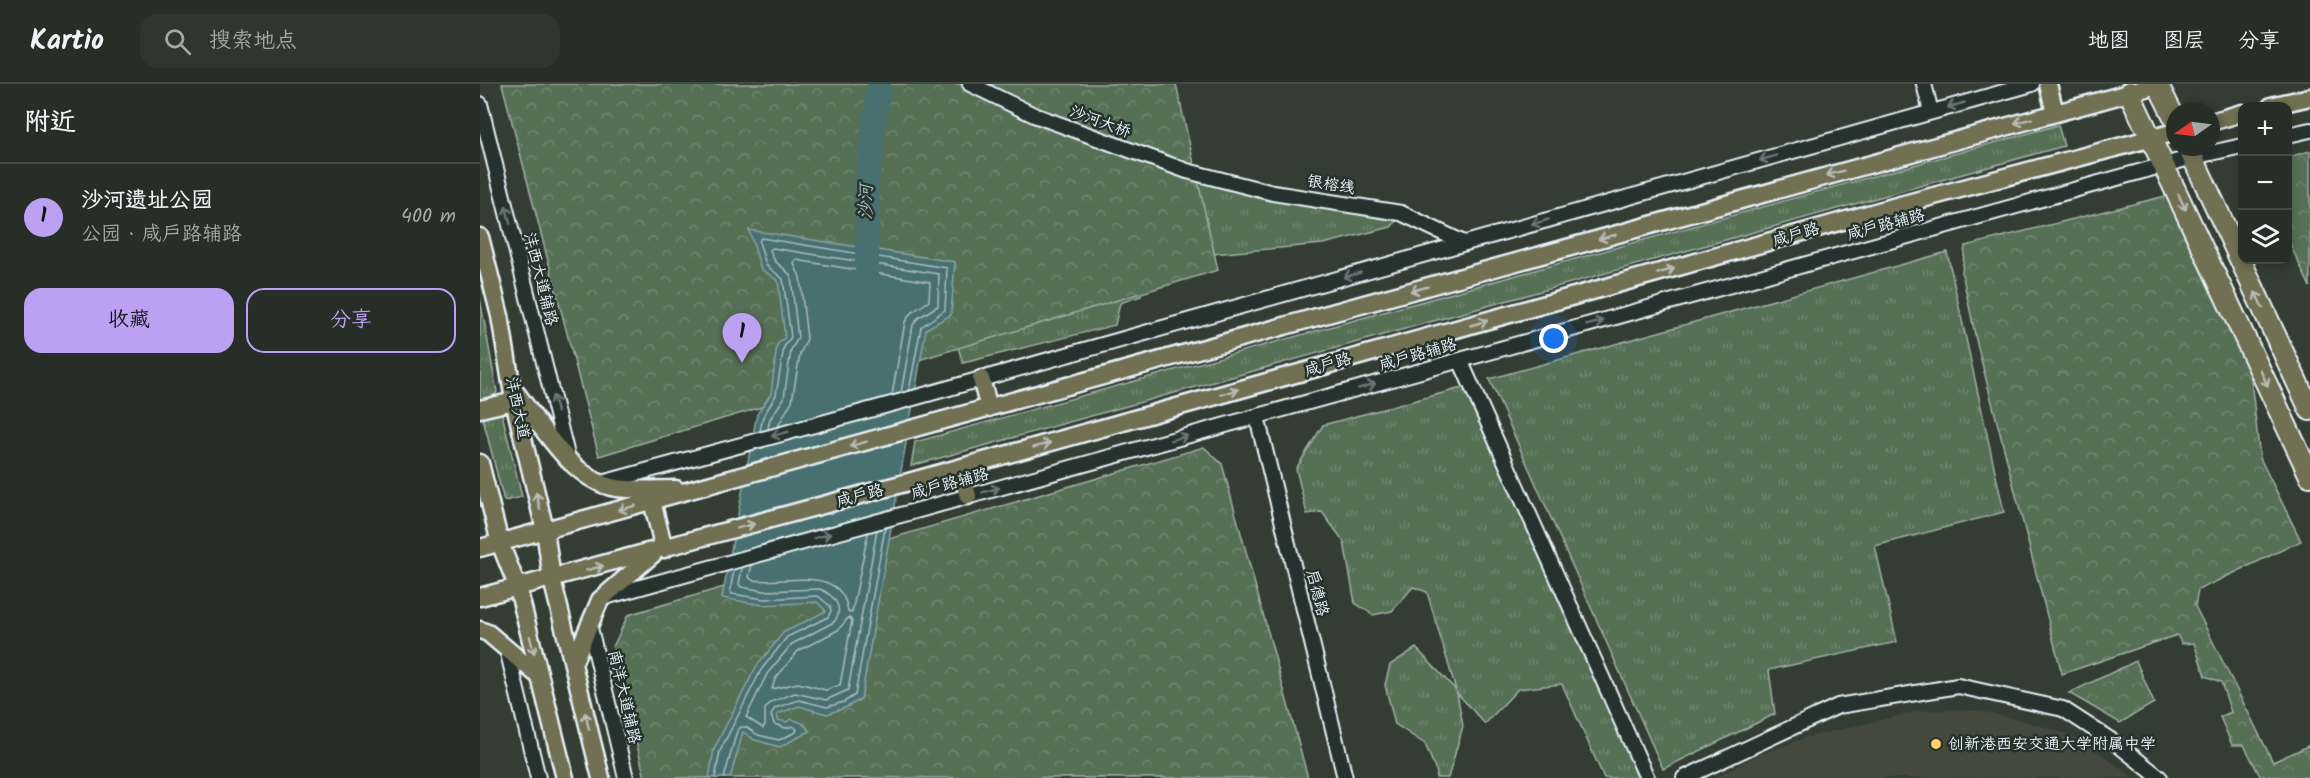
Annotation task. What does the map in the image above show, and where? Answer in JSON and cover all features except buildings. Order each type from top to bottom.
[{"type":"highway","points":[[2160,84],[2168,102]]},
{"type":"highway","points":[[2129,92],[2310,476]]},
{"type":"highway","points":[[2193,156],[2310,410]]},
{"type":"main road","points":[[2048,84],[2055,113]]},
{"type":"main road","points":[[480,548],[2160,84]]},
{"type":"main road","points":[[2288,102],[2310,97]]},
{"type":"main road","points":[[2220,120],[2238,115]]},
{"type":"main road","name":"咸户路","points":[[480,597],[960,468],[1877,212],[2166,134]]},
{"type":"main road","name":"沣西大道","points":[[480,237],[500,316],[512,394],[545,530],[552,579],[601,778]]},
{"type":"main road","points":[[981,379],[989,408]]},
{"type":"main road","points":[[480,409],[512,394],[569,461],[585,476],[611,487],[698,488]]},
{"type":"main road","points":[[480,463],[500,543],[518,588],[565,778]]},
{"type":"main road","points":[[960,468],[968,496]]},
{"type":"main road","points":[[573,664],[589,624],[603,598],[661,550],[652,501]]},
{"type":"main road","points":[[480,631],[488,633],[540,677]]},
{"type":"street","name":"沙河大桥","points":[[970,84],[1034,115],[1187,171]]},
{"type":"street","points":[[1924,84],[1931,112]]},
{"type":"street","points":[[602,483],[917,397],[2032,84]]},
{"type":"street","name":"沣西大道辅路","points":[[480,104],[569,461]]},
{"type":"street","points":[[2292,134],[2310,130]]},
{"type":"street","name":"咸户路辅路","points":[[2220,149],[2238,146]]},
{"type":"street","name":"咸户路辅路","points":[[603,598],[2164,165],[2183,156]]},
{"type":"street","name":"银榕线","points":[[1187,171],[1273,193],[1401,213],[1464,243]]},
{"type":"street","points":[[1460,360],[1647,778]]},
{"type":"street","name":"启德路","points":[[1257,417],[1346,778]]},
{"type":"street","name":"南洋大道辅路","points":[[589,624],[626,778]]},
{"type":"street","points":[[507,649],[538,778]]},
{"type":"street","points":[[1684,778],[1838,706],[1958,686],[2063,709],[2117,744],[2160,778]]},
{"type":"shaded area","name":"创新港西安交通大学附属中学","points":[[1919,711],[1979,711],[2025,721],[2067,734],[2086,743],[2134,778],[1715,778],[1758,755],[1804,738]]},
{"type":"green space","points":[[502,84],[1176,84],[1218,270],[599,456]]},
{"type":"green space","points":[[2058,125],[2064,146],[911,466],[915,442]]},
{"type":"green space","points":[[2310,151],[2310,287],[2292,249],[2292,156]]},
{"type":"green space","points":[[1185,173],[1401,216],[1391,227],[1323,244],[1181,257]]},
{"type":"green space","points":[[2170,195],[2249,362],[2260,458],[2301,541],[2198,590],[2195,606],[2273,762],[2310,745],[2310,778],[2260,776],[2244,745],[2232,745],[2220,717],[2231,712],[2221,682],[2205,676],[2194,643],[2182,644],[2177,635],[2062,674],[1977,344],[1962,272],[1965,246]]},
{"type":"green space","points":[[1947,252],[2004,512],[1875,546],[1897,642],[1769,670],[1775,714],[1663,769],[1489,379]]},
{"type":"green space","points":[[1143,266],[1141,296],[1120,303],[1115,325],[963,363],[939,288]]},
{"type":"green space","points":[[480,299],[497,392],[488,401],[480,400]]},
{"type":"green space","points":[[1477,384],[1648,778],[1604,778],[1562,684],[1518,689],[1485,724],[1457,693],[1463,726],[1448,778],[1436,778],[1437,773],[1425,744],[1395,724],[1385,685],[1390,665],[1416,648],[1456,690],[1427,592],[1413,587],[1392,611],[1373,615],[1355,603],[1344,542],[1322,512],[1307,514],[1296,469],[1323,425]]},
{"type":"green space","points":[[501,410],[522,497],[504,501],[482,415]]},
{"type":"green space","points":[[1204,447],[1222,464],[1308,778],[645,778],[613,647],[628,615]]},
{"type":"green space","points":[[2136,661],[2154,703],[2120,723],[2069,693]]},
{"type":"water","points":[[749,230],[955,262],[951,315],[926,329],[861,699],[827,714],[799,706],[777,714],[778,720],[786,722],[792,719],[802,723],[810,731],[780,747],[755,740],[743,732],[730,778],[709,778],[714,749],[756,667],[783,633],[826,611],[817,602],[763,605],[722,598],[757,414],[771,394],[777,345],[785,337],[778,281],[761,269]]},
{"type":"waterway","name":"沙河","points":[[867,282],[867,183],[879,84]]},
{"type":"place","name":"沙河遗址公园","points":[[742,363]]},
{"type":"place","name":"创新港西安交通大学附属中学","points":[[1936,744]]}]
